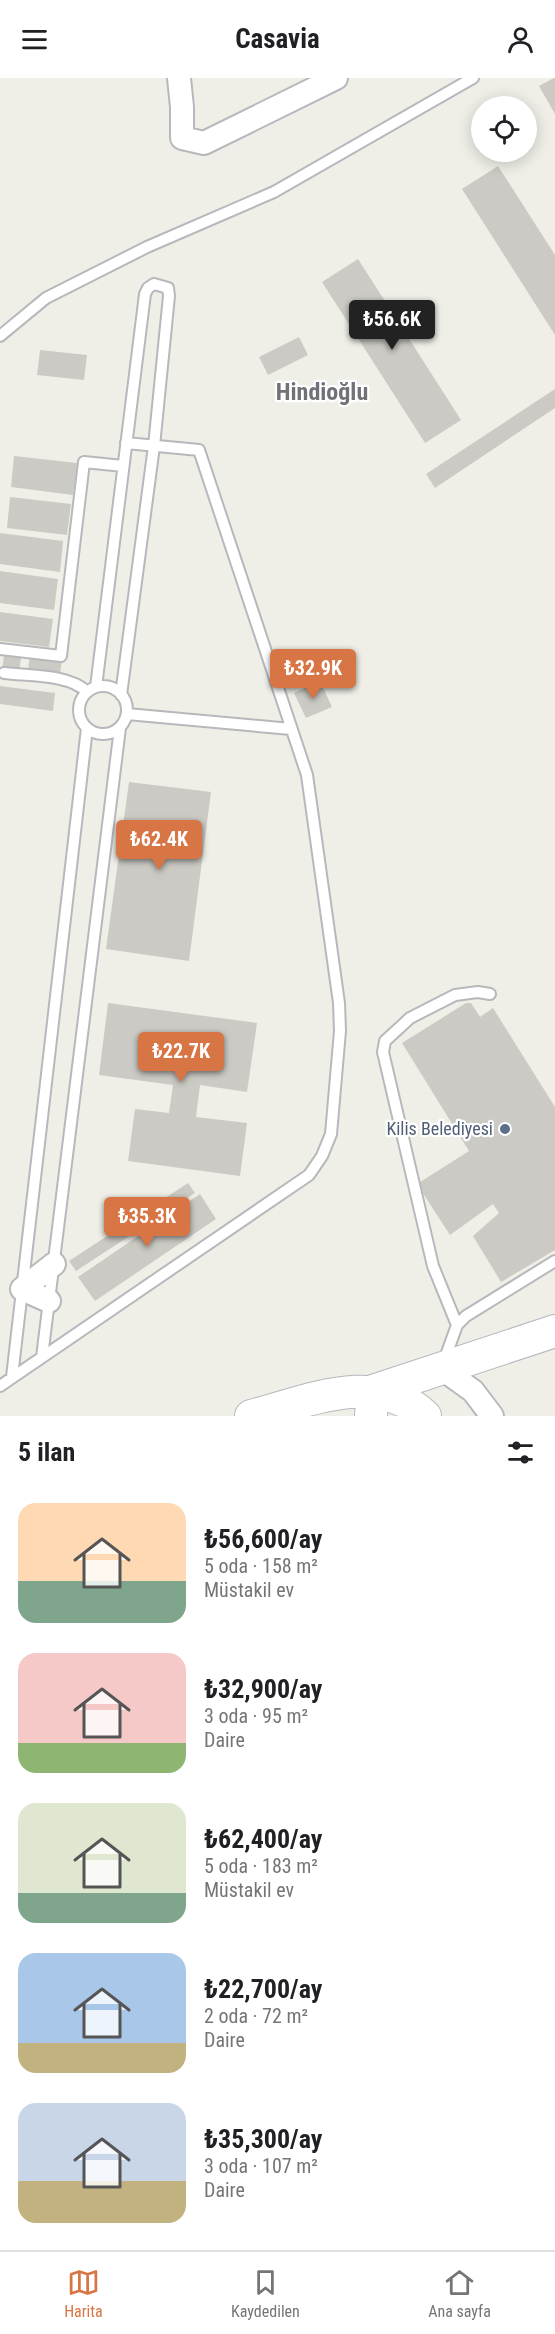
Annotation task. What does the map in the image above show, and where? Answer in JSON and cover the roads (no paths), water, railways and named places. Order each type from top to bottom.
[{"type":"street","points":[[179,78],[182,138],[204,143],[336,78]]},
{"type":"street","points":[[49,1301],[22,1289],[54,1264]]},
{"type":"street","points":[[372,1403],[441,1368],[555,1331]]},
{"type":"street","points":[[441,1368],[473,1391],[492,1416]]},
{"type":"street","points":[[251,1416],[340,1392],[372,1403],[414,1404],[425,1416]]},
{"type":"lane","points":[[0,336],[46,298],[147,247],[274,192],[473,78]]},
{"type":"lane","points":[[120,728],[105,735],[97,734],[87,728],[80,719],[78,711],[80,703],[92,689],[145,294],[154,284],[168,288],[170,296],[154,446],[122,695]]},
{"type":"lane","points":[[0,1386],[309,1175],[322,1156],[331,1134],[340,1031],[339,1003],[307,775],[199,450],[126,443]]},
{"type":"lane","points":[[0,649],[61,656],[84,462],[123,466]]},
{"type":"lane","points":[[4,673],[68,680],[92,689],[112,688],[122,695],[127,706],[127,714],[120,728],[42,1357]]},
{"type":"lane","points":[[127,714],[291,729]]},
{"type":"lane","points":[[12,1377],[87,728]]},
{"type":"lane","points":[[457,1324],[433,1266],[383,1052],[385,1041],[410,1018],[456,995],[478,992],[490,994]]},
{"type":"lane","points":[[441,1368],[457,1324],[466,1316],[555,1261]]},
{"type":"place","name":"Kilis Belediyesi","points":[[505,1129]]},
{"type":"district","name":"Hindioğlu","points":[[322,392]]}]
